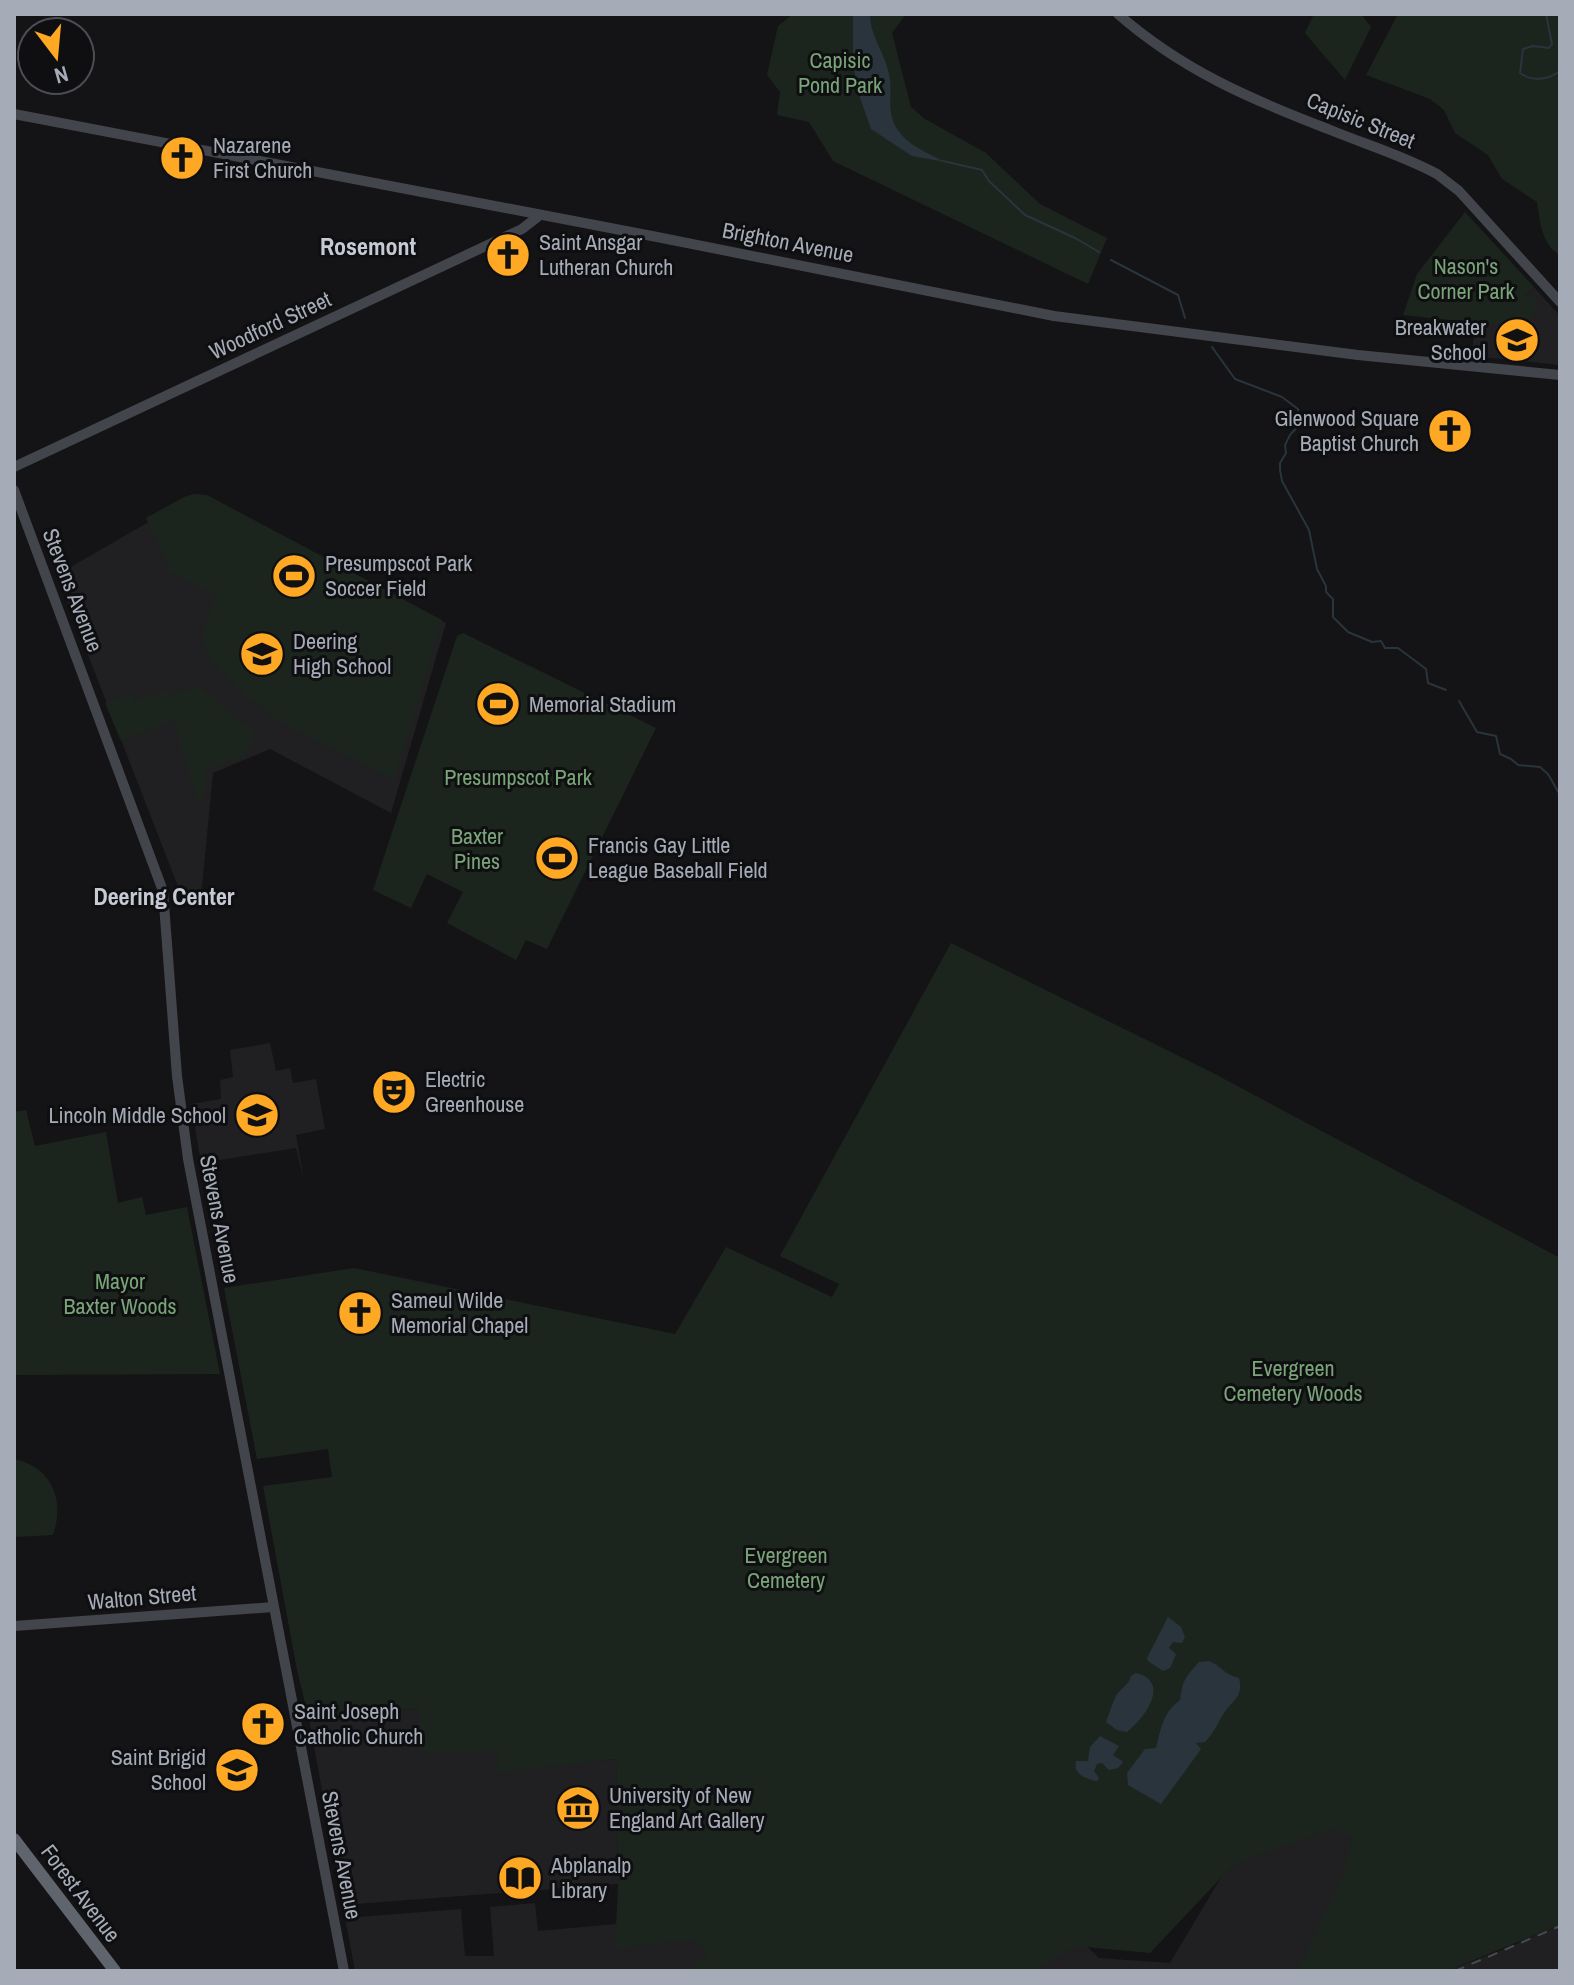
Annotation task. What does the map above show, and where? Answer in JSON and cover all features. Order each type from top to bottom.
[{"type":"highway","name":"Forest Avenue","points":[[14,1839],[115,1971]]},
{"type":"main road","name":"Capisic Street","points":[[1118,14],[1159,48],[1199,72],[1263,103],[1437,174],[1459,191],[1560,302]]},
{"type":"main road","name":"Brighton Avenue","points":[[14,114],[1054,316],[1385,358],[1560,375]]},
{"type":"main road","name":"Woodford Street","points":[[14,467],[522,229],[540,215]]},
{"type":"main road","name":"Stevens Avenue","points":[[14,490],[163,891],[177,1076],[188,1157],[344,1971]]},
{"type":"main road","name":"Walton Street","points":[[14,1626],[273,1607]]},
{"type":"shaded area","points":[[853,14],[870,14],[872,30],[889,74],[891,113],[898,131],[911,144],[945,162],[912,156],[871,129],[856,86]]},
{"type":"shaded area","name":"Breakwater School","points":[[1534,287],[1560,316],[1560,365],[1472,356],[1475,322],[1498,324]]},
{"type":"shaded area","name":"Deering High School","points":[[197,494],[446,623],[391,813],[270,749],[213,773],[201,897],[181,894],[57,575]]},
{"type":"shaded area","name":"Lincoln Middle School","points":[[270,1043],[276,1071],[290,1068],[293,1083],[316,1079],[325,1129],[296,1135],[304,1180],[296,1148],[201,1163],[191,1104],[221,1099],[220,1080],[233,1077],[230,1050]]},
{"type":"shaded area","points":[[1168,1617],[1181,1627],[1185,1637],[1182,1643],[1173,1642],[1169,1648],[1176,1654],[1170,1668],[1163,1671],[1147,1658]]},
{"type":"shaded area","points":[[1209,1661],[1239,1678],[1239,1694],[1208,1739],[1196,1743],[1201,1749],[1161,1804],[1128,1785],[1127,1773],[1145,1749],[1156,1748],[1164,1721],[1180,1700],[1188,1676],[1199,1662]]},
{"type":"shaded area","points":[[1136,1673],[1152,1684],[1151,1701],[1141,1719],[1127,1732],[1117,1730],[1106,1722],[1116,1696]]},
{"type":"shaded area","points":[[420,1708],[498,1751],[499,1771],[616,1759],[618,1884],[343,1905],[309,1719]]},
{"type":"shaded area","points":[[1100,1736],[1119,1746],[1113,1755],[1123,1762],[1118,1768],[1109,1770],[1102,1763],[1097,1764],[1094,1771],[1099,1778],[1097,1781],[1081,1775],[1076,1769],[1076,1761],[1088,1761],[1090,1747]]},
{"type":"shaded area","points":[[1400,1801],[1328,1971],[355,1971],[345,1918],[461,1909],[465,1956],[494,1956],[490,1907],[535,1903],[538,1931],[616,1924],[996,1858],[1099,1958],[1170,1963],[1263,1807]]},
{"type":"shaded area","points":[[1560,1925],[1560,1971],[1447,1971],[1502,1950]]},
{"type":"green space","name":"Capisic Pond Park","points":[[793,14],[906,14],[892,33],[911,107],[925,119],[986,153],[1040,204],[1107,238],[1088,284],[833,161],[809,122],[777,115],[780,92],[767,75],[778,26]]},
{"type":"green space","points":[[1314,14],[1361,14],[1371,27],[1345,80],[1305,33]]},
{"type":"green space","points":[[1398,14],[1560,14],[1560,255],[1545,238],[1537,202],[1502,179],[1488,155],[1455,133],[1444,110],[1430,99],[1366,75]]},
{"type":"green space","name":"Nason's Corner Park","points":[[1465,212],[1534,287],[1525,296],[1535,298],[1535,312],[1514,338],[1507,337],[1501,322],[1498,325],[1403,315],[1417,274]]},
{"type":"green space","name":"Presumpscot Park","points":[[194,494],[207,495],[442,620],[394,779],[274,718],[211,661],[202,637],[217,594],[170,572],[170,566],[146,518]]},
{"type":"green space","name":"Presumpscot Park","points":[[463,633],[656,728],[547,949],[526,940],[516,960],[447,923],[463,892],[427,874],[411,908],[373,890],[457,636]]},
{"type":"green space","points":[[198,686],[255,734],[246,755],[206,769],[202,801],[198,801],[173,718],[121,741],[105,703],[132,694],[135,702],[167,690],[170,696]]},
{"type":"green space","points":[[951,943],[1213,1073],[1560,1258],[1560,1925],[1447,1971],[1294,1971],[1302,1962],[1342,1878],[1352,1837],[1333,1828],[1234,1864],[1150,1953],[1074,1946],[1035,1971],[689,1971],[708,1954],[693,1939],[615,1949],[618,1884],[616,1759],[498,1772],[497,1751],[419,1753],[420,1708],[309,1719],[263,1486],[332,1477],[328,1449],[257,1459],[224,1288],[354,1268],[675,1334],[726,1247],[832,1297],[839,1284],[780,1256]]},
{"type":"green space","name":"Mayor Baxter Woods","points":[[26,1110],[35,1146],[106,1132],[118,1203],[142,1197],[146,1215],[187,1207],[220,1374],[14,1375],[14,1112]]},
{"type":"green space","points":[[14,1459],[38,1469],[52,1487],[57,1509],[53,1535],[14,1537]]},
{"type":"waterway","points":[[1546,14],[1552,44],[1549,48],[1533,46],[1523,49],[1520,73],[1540,79],[1560,71]]},
{"type":"waterway","points":[[943,161],[982,170],[989,181],[1025,215],[1099,252]]},
{"type":"waterway","points":[[1111,260],[1178,295],[1185,318]]},
{"type":"waterway","points":[[1212,347],[1235,379],[1282,397],[1298,409],[1299,425],[1285,445],[1286,453],[1280,470],[1282,481],[1309,530],[1317,569],[1326,592],[1333,599],[1333,617],[1348,632],[1372,642],[1381,641],[1385,648],[1398,648],[1426,669],[1428,683],[1446,690]]},
{"type":"waterway","points":[[1459,701],[1477,732],[1496,736],[1500,754],[1518,765],[1540,767],[1548,774],[1560,795]]},
{"type":"railway","points":[[1455,1971],[1560,1926]]},
{"type":"place","name":"Nazarene First Church","points":[[182,158]]},
{"type":"place","name":"Saint Ansgar Lutheran Church","points":[[508,255]]},
{"type":"place","name":"Breakwater School","points":[[1517,340]]},
{"type":"place","name":"Glenwood Square Baptist Church","points":[[1450,431]]},
{"type":"place","name":"Presumpscot Park Soccer Field","points":[[294,576]]},
{"type":"place","name":"Deering High School","points":[[262,654]]},
{"type":"place","name":"Memorial Stadium","points":[[498,704]]},
{"type":"place","name":"Francis Gay Little League Baseball Field","points":[[557,858]]},
{"type":"place","name":"Electric Greenhouse","points":[[394,1092]]},
{"type":"place","name":"Lincoln Middle School","points":[[257,1115]]},
{"type":"place","name":"Sameul Wilde Memorial Chapel","points":[[360,1313]]},
{"type":"place","name":"Saint Joseph Catholic Church","points":[[263,1724]]},
{"type":"place","name":"Saint Brigid School","points":[[237,1770]]},
{"type":"place","name":"University of New England Art Gallery","points":[[578,1808]]},
{"type":"place","name":"Abplanalp Library","points":[[520,1878]]},
{"type":"district","name":"Rosemont","points":[[368,247]]},
{"type":"district","name":"Deering Center","points":[[164,897]]},
{"type":"park label","name":"Baxter Pines","points":[[477,848]]},
{"type":"park label","name":"Evergreen Cemetery Woods","points":[[1293,1380]]},
{"type":"park label","name":"Evergreen Cemetery","points":[[786,1568]]}]
